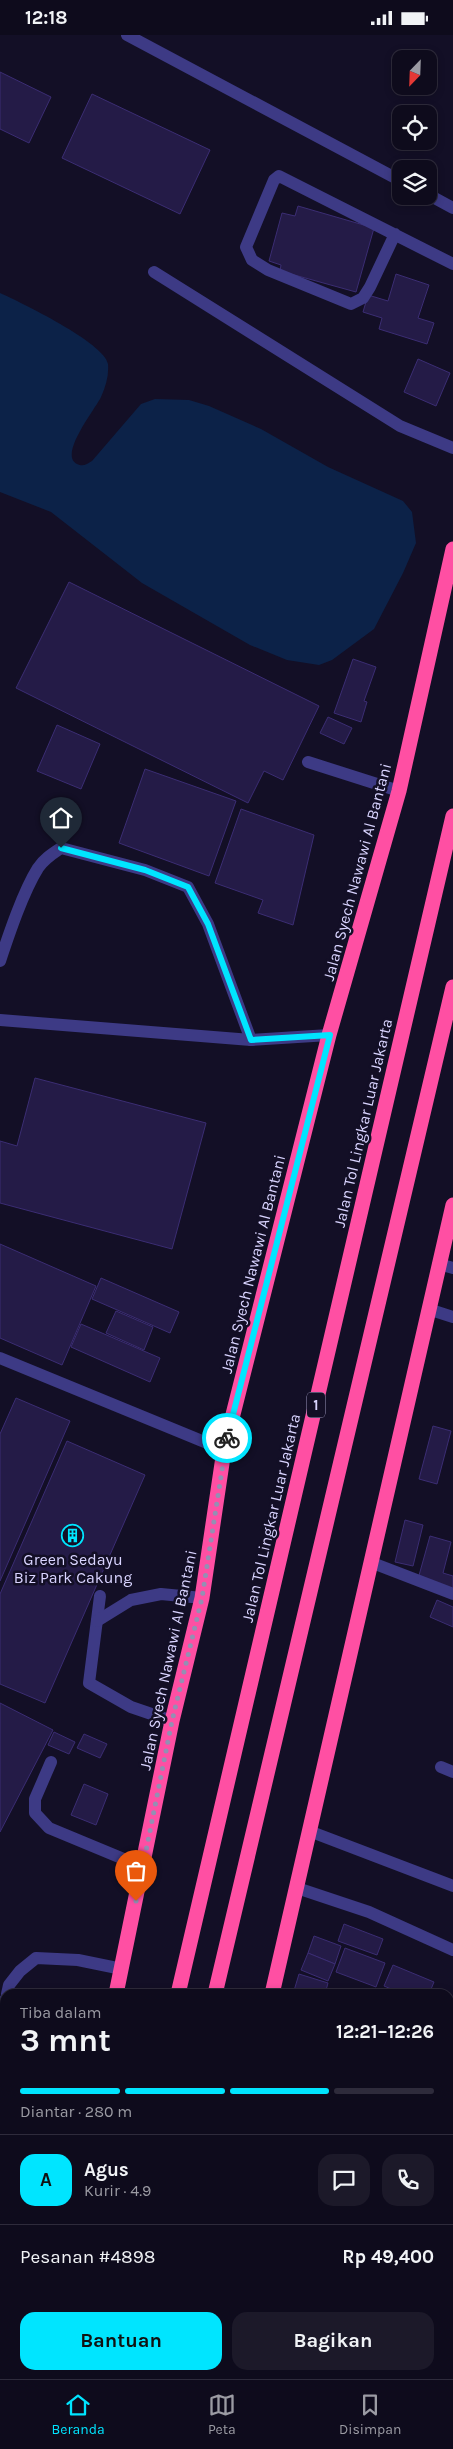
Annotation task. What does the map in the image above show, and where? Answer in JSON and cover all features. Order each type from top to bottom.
[{"type":"highway","name":"Jalan Syech Nawawi Al Bantani","points":[[117,1989],[172,1721],[202,1598],[224,1451],[330,1035],[399,791],[453,549]]},
{"type":"highway","name":"Jalan Tol Lingkar Luar Jakarta","points":[[179,1989],[453,816]]},
{"type":"highway","points":[[216,1989],[453,987]]},
{"type":"highway","points":[[273,1989],[428,1309],[446,1266],[453,1205]]},
{"type":"street","points":[[127,35],[392,176]]},
{"type":"street","points":[[395,233],[370,287],[363,298],[351,304],[268,270],[252,260],[246,247],[274,180],[279,176],[395,233],[453,264]]},
{"type":"street","points":[[437,199],[453,208]]},
{"type":"street","points":[[154,272],[400,426],[453,447]]},
{"type":"street","points":[[308,762],[399,791]]},
{"type":"street","points":[[0,961],[38,869],[46,858],[61,848],[145,870],[188,887],[208,924],[251,1040]]},
{"type":"street","points":[[0,1020],[251,1040],[330,1035]]},
{"type":"street","points":[[428,1309],[453,1317]]},
{"type":"street","points":[[0,1358],[224,1451]]},
{"type":"street","points":[[370,1562],[453,1594]]},
{"type":"street","points":[[97,1621],[131,1600],[161,1593],[202,1598]]},
{"type":"street","points":[[100,1595],[89,1679],[90,1685],[131,1707],[172,1721]]},
{"type":"street","points":[[51,1762],[35,1799],[35,1813],[49,1829],[143,1867]]},
{"type":"street","points":[[309,1831],[453,1886]]},
{"type":"street","points":[[297,1888],[369,1912],[453,1950]]},
{"type":"street","points":[[8,1989],[20,1971],[36,1959],[78,1960],[122,1969]]},
{"type":"water","points":[[0,293],[78,335],[93,345],[103,355],[108,364],[108,376],[103,393],[80,431],[72,451],[72,459],[77,464],[83,465],[92,461],[141,404],[155,399],[189,400],[209,406],[261,429],[328,467],[403,501],[412,512],[416,543],[374,629],[332,660],[319,665],[287,660],[250,645],[142,583],[51,512],[0,492]]},
{"type":"building","points":[[0,72],[51,97],[29,143],[0,129]]},
{"type":"building","points":[[92,94],[210,150],[180,214],[62,158]]},
{"type":"building","points":[[298,206],[374,228],[356,292],[280,271],[281,265],[269,261],[282,213],[295,216]]},
{"type":"building","points":[[396,274],[429,285],[418,318],[434,323],[427,344],[379,329],[382,318],[363,312],[368,295],[388,301]]},
{"type":"building","points":[[418,359],[450,373],[436,406],[404,392]]},
{"type":"building","points":[[69,582],[319,706],[283,780],[264,771],[248,803],[16,688]]},
{"type":"building","points":[[353,659],[376,667],[364,701],[367,702],[361,722],[334,713]]},
{"type":"building","points":[[328,717],[352,728],[344,744],[320,733]]},
{"type":"building","points":[[57,725],[100,744],[81,789],[37,771]]},
{"type":"building","points":[[145,769],[236,801],[209,876],[119,843]]},
{"type":"building","points":[[241,809],[314,835],[293,925],[258,913],[263,900],[215,883]]},
{"type":"building","points":[[35,1078],[206,1123],[172,1249],[0,1203],[0,1141],[17,1146]]},
{"type":"building","points":[[0,1244],[96,1286],[62,1365],[0,1338]]},
{"type":"building","points":[[101,1278],[179,1312],[170,1333],[92,1299]]},
{"type":"building","points":[[116,1311],[153,1327],[144,1350],[106,1333]]},
{"type":"building","points":[[81,1324],[160,1358],[150,1382],[71,1347]]},
{"type":"building","name":"Green Sedayu Biz Park Cakung","points":[[16,1398],[70,1421],[0,1581],[0,1434]]},
{"type":"building","points":[[433,1426],[451,1431],[437,1484],[419,1479]]},
{"type":"building","name":"Green Sedayu Biz Park Cakung","points":[[67,1441],[145,1475],[45,1703],[0,1684],[0,1594]]},
{"type":"building","points":[[405,1520],[423,1525],[413,1566],[395,1562]]},
{"type":"building","points":[[430,1536],[451,1542],[443,1573],[453,1576],[453,1593],[418,1579]]},
{"type":"building","points":[[437,1600],[453,1607],[453,1627],[430,1617]]},
{"type":"building","points":[[0,1703],[53,1730],[0,1832]]},
{"type":"building","points":[[54,1732],[75,1742],[69,1754],[48,1745]]},
{"type":"building","points":[[84,1734],[107,1744],[100,1758],[77,1748]]},
{"type":"building","points":[[84,1784],[108,1794],[96,1825],[71,1815]]},
{"type":"building","points":[[344,1924],[383,1939],[377,1955],[338,1941]]},
{"type":"building","points":[[314,1936],[341,1946],[335,1964],[308,1953]]},
{"type":"building","points":[[345,1948],[385,1963],[376,1987],[336,1972]]},
{"type":"building","points":[[308,1953],[335,1964],[328,1981],[301,1970]]},
{"type":"building","points":[[393,1965],[434,1982],[431,1989],[391,1989],[384,1986]]},
{"type":"building","points":[[299,1974],[328,1983],[326,1989],[294,1989]]},
{"type":"way so far","points":[[136,1901],[172,1721],[202,1598],[227,1438]]},
{"type":"place","name":"Green Sedayu Biz Park Cakung","points":[[73,1535]]},
{"type":"route","points":[[61,848],[145,870],[188,887],[208,924],[251,1040],[330,1035],[227,1438]]}]
